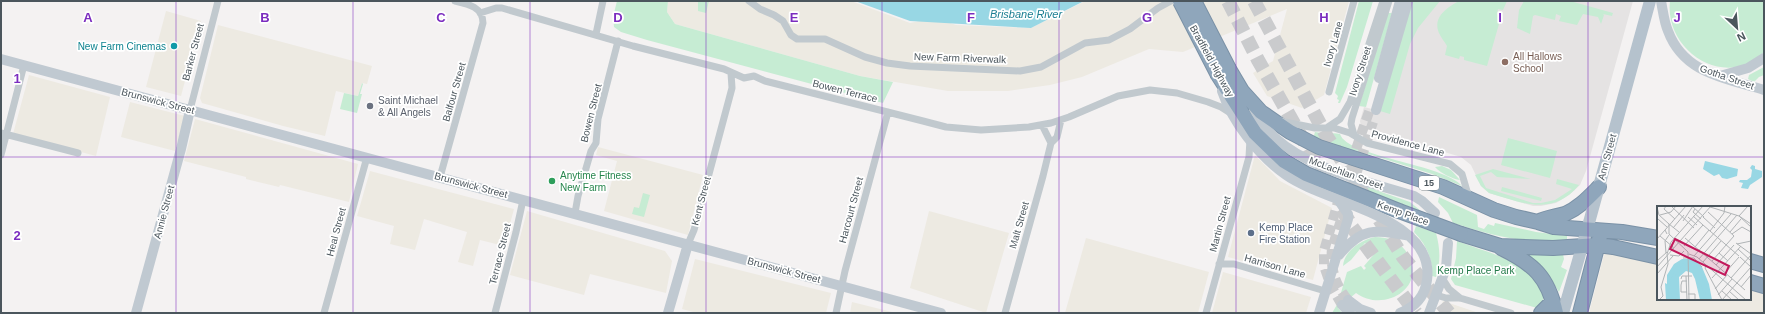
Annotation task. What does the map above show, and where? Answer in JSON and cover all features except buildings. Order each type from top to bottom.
[{"type":"highway","name":"Bradfield Highway","points":[[1180,1],[1247,121]]},
{"type":"highway","name":"Bradfield Highway","points":[[1194,1],[1222,74],[1242,91],[1252,103]]},
{"type":"highway","name":"15","points":[[1252,103],[1269,118],[1298,137],[1319,147],[1443,187],[1501,213],[1554,227],[1657,238]]},
{"type":"highway","name":"Kemp Place","points":[[1247,121],[1265,144],[1295,168],[1312,177],[1461,234],[1495,245],[1537,248],[1582,245]]},
{"type":"highway","points":[[1538,222],[1546,217],[1564,214],[1570,211],[1583,202],[1599,187]]},
{"type":"highway","points":[[1580,313],[1602,231]]},
{"type":"highway","points":[[1495,245],[1521,259],[1540,274],[1548,285],[1555,307],[1541,313]]},
{"type":"highway","name":"15","points":[[1582,245],[1613,246],[1657,257]]},
{"type":"highway","points":[[1751,261],[1764,265]]},
{"type":"highway","points":[[1751,282],[1764,286]]},
{"type":"main road","name":"Ivory Street","points":[[1400,1],[1373,109],[1408,1]]},
{"type":"main road","name":"Ann Street","points":[[1563,313],[1650,1]]},
{"type":"main road","name":"Gotha Street","points":[[1661,1],[1668,31],[1678,50],[1693,65],[1707,73],[1764,90]]},
{"type":"main road","points":[[1718,76],[1741,71],[1764,58]]},
{"type":"main road","name":"Brunswick Street","points":[[1,59],[941,313]]},
{"type":"main road","name":"Kemp Place","points":[[1222,74],[1224,96],[1233,115],[1250,140],[1270,162],[1287,176],[1304,185],[1389,221],[1412,237]]},
{"type":"main road","name":"McLachlan Street","points":[[1252,103],[1262,123],[1269,132],[1294,152],[1330,169],[1414,196],[1422,200],[1435,213]]},
{"type":"main road","name":"Annie Street","points":[[136,313],[181,149],[190,110]]},
{"type":"main road","points":[[1319,313],[1348,219],[1348,214],[1338,200]]},
{"type":"main road","points":[[1335,261],[1349,244],[1365,233],[1381,231],[1412,237],[1422,249],[1425,256],[1428,272],[1426,288],[1418,302],[1400,313]]},
{"type":"main road","points":[[1429,313],[1448,260],[1448,243]]},
{"type":"main road","name":"Kent Street","points":[[668,313],[688,244]]},
{"type":"main road","points":[[1350,313],[1345,302],[1370,313]]},
{"type":"street","name":"Barker Street","points":[[190,110],[218,1]]},
{"type":"street","points":[[455,1],[473,6],[480,12]]},
{"type":"street","points":[[596,34],[603,1]]},
{"type":"street","name":"New Farm Riverwalk","points":[[750,1],[760,9],[783,21],[791,36],[797,39],[825,39],[865,56],[887,63],[910,66],[1020,71],[1041,67],[1085,43],[1105,41],[1119,36],[1172,1]]},
{"type":"street","points":[[1172,1],[1179,12],[1202,1]]},
{"type":"street","name":"Ivory Lane","points":[[1329,92],[1354,1]]},
{"type":"street","name":"Ivory Street","points":[[1322,128],[1333,125],[1340,119],[1350,102],[1383,1]]},
{"type":"street","name":"Ivory Street","points":[[1354,135],[1352,129],[1352,118],[1389,1]]},
{"type":"street","name":"Bowen Terrace","points":[[480,12],[500,8],[724,69],[744,78],[756,76],[765,81],[946,126],[981,130],[1009,129],[1042,125],[1061,120],[1118,96],[1150,90],[1177,93],[1208,102],[1221,107],[1233,115]]},
{"type":"street","name":"Balfour Street","points":[[440,177],[483,26],[484,20],[480,12]]},
{"type":"street","name":"Bowen Street","points":[[575,213],[578,196],[591,151],[596,143],[598,119],[618,41]]},
{"type":"street","points":[[1,155],[4,134],[24,65]]},
{"type":"street","name":"Kent Street","points":[[688,244],[694,230],[732,88],[731,73]]},
{"type":"street","points":[[732,88],[744,78]]},
{"type":"street","name":"Harcourt Street","points":[[836,313],[888,112]]},
{"type":"street","points":[[1269,118],[1299,126],[1322,128]]},
{"type":"street","name":"Malt Street","points":[[1004,313],[1051,143],[1057,137],[1061,120]]},
{"type":"street","points":[[1042,125],[1051,143]]},
{"type":"street","name":"Providence Lane","points":[[1322,128],[1334,128],[1354,135],[1367,143],[1455,167],[1462,174],[1470,200]]},
{"type":"street","points":[[4,134],[78,153]]},
{"type":"street","name":"Martin Street","points":[[1206,313],[1249,157],[1250,140]]},
{"type":"street","name":"Heal Street","points":[[324,313],[367,157]]},
{"type":"street","name":"Terrace Street","points":[[495,313],[523,200]]},
{"type":"street","name":"Harrison Lane","points":[[1219,264],[1234,264],[1246,269],[1325,291]]},
{"type":"street","points":[[1442,278],[1449,289],[1460,298]]},
{"type":"street","points":[[1436,295],[1446,298],[1460,298],[1511,313]]},
{"type":"shaded area","points":[[668,1],[851,1],[910,23],[935,18],[956,25],[1031,28],[1085,1],[1349,1],[1324,95],[1302,108],[1267,96],[1253,73],[1273,61],[1287,9],[1183,52],[1149,49],[1082,77],[1050,85],[1008,91],[948,91],[860,76],[675,24],[667,12]]},
{"type":"shaded area","name":"All Hallows School","points":[[1411,1],[1633,1],[1586,171],[1580,185],[1569,195],[1556,203],[1533,206],[1489,193],[1481,186],[1471,165],[1461,157],[1361,127],[1360,121],[1364,107],[1380,111]]},
{"type":"shaded area","name":"New Farm Cinemas","points":[[166,11],[201,21],[181,96],[146,87]]},
{"type":"shaded area","points":[[218,25],[372,66],[367,84],[362,83],[358,96],[336,91],[325,136],[283,126],[202,103],[200,98]]},
{"type":"shaded area","points":[[29,75],[110,97],[96,156],[13,134]]},
{"type":"shaded area","points":[[130,102],[185,116],[175,151],[121,137]]},
{"type":"shaded area","points":[[195,119],[358,164],[349,202],[280,185],[279,187],[246,179],[246,177],[184,161]]},
{"type":"shaded area","points":[[598,147],[703,175],[688,235],[604,211],[617,161],[596,155]]},
{"type":"shaded area","points":[[1255,155],[1280,181],[1332,208],[1313,280],[1228,257]]},
{"type":"shaded area","points":[[370,171],[514,209],[504,246],[480,240],[473,266],[458,262],[467,232],[424,219],[415,250],[390,244],[394,226],[357,216]]},
{"type":"shaded area","points":[[527,211],[665,251],[672,261],[666,293],[590,274],[584,295],[510,275]]},
{"type":"shaded area","points":[[929,211],[1009,233],[986,313],[910,288]]},
{"type":"shaded area","points":[[1086,238],[1209,272],[1198,313],[1065,313]]},
{"type":"shaded area","points":[[1605,251],[1657,263],[1657,300],[1751,300],[1751,289],[1764,293],[1764,313],[1589,313]]},
{"type":"shaded area","points":[[695,259],[831,293],[826,313],[697,313],[682,309]]},
{"type":"shaded area","points":[[1223,272],[1311,297],[1306,313],[1212,313]]},
{"type":"shaded area","points":[[1443,301],[1479,313],[1439,313]]},
{"type":"shaded area","points":[[852,302],[896,313],[850,313]]},
{"type":"green space","points":[[617,1],[668,1],[667,12],[675,24],[860,76],[893,82],[883,103],[647,40],[621,32],[614,27],[613,17]]},
{"type":"green space","points":[[698,1],[709,1],[706,13],[698,11]]},
{"type":"green space","points":[[1359,1],[1373,1],[1347,87],[1340,103],[1338,103],[1338,96],[1335,93]]},
{"type":"green space","points":[[1411,1],[1440,1],[1418,28],[1410,44],[1390,114],[1380,111]]},
{"type":"green space","points":[[1459,1],[1507,1],[1503,10],[1498,9],[1497,15],[1501,17],[1487,66],[1464,60],[1464,57],[1460,56],[1459,59],[1445,55],[1447,46],[1437,27],[1439,17],[1450,6]]},
{"type":"green space","points":[[1524,1],[1570,1],[1613,13],[1612,16],[1603,14],[1601,24],[1598,17],[1583,14],[1577,25],[1559,21],[1561,16],[1556,14],[1555,20],[1535,15],[1533,16],[1530,34],[1517,28],[1519,10]]},
{"type":"green space","points":[[1670,1],[1764,1],[1764,52],[1749,63],[1732,68],[1716,66],[1700,60],[1687,49],[1677,36],[1671,19]]},
{"type":"green space","points":[[1388,13],[1392,13],[1366,107],[1359,106]]},
{"type":"green space","points":[[1764,67],[1764,75],[1759,77],[1754,82],[1748,79],[1749,75]]},
{"type":"green space","points":[[362,83],[360,94],[362,94],[357,113],[340,109],[344,93],[358,96]]},
{"type":"green space","points":[[1315,132],[1340,134],[1347,142],[1359,149],[1436,172],[1452,178],[1462,186],[1432,174],[1359,151],[1340,148],[1313,139]]},
{"type":"green space","points":[[1508,138],[1557,151],[1550,178],[1501,165]]},
{"type":"green space","points":[[1442,166],[1451,170],[1460,180],[1447,175],[1435,167]]},
{"type":"green space","points":[[1493,169],[1531,179],[1497,177],[1491,172],[1480,176],[1486,188],[1533,203],[1555,200],[1572,189],[1556,184],[1557,179],[1579,185],[1569,195],[1558,201],[1537,205],[1525,203],[1489,193],[1481,186],[1475,175]]},
{"type":"green space","points":[[1367,187],[1410,202],[1421,211],[1366,191]]},
{"type":"green space","points":[[1502,187],[1542,198],[1541,201],[1501,191]]},
{"type":"green space","points":[[643,193],[650,195],[644,217],[632,214],[634,207],[639,208]]},
{"type":"green space","points":[[1439,197],[1477,215],[1478,227],[1484,229],[1488,224],[1494,226],[1495,223],[1536,232],[1567,236],[1567,241],[1551,242],[1509,238],[1453,223],[1448,213],[1438,202]]},
{"type":"green space","points":[[1416,226],[1436,233],[1439,265],[1436,277],[1432,276],[1428,252],[1414,232]]},
{"type":"green space","points":[[1375,237],[1392,240],[1405,250],[1412,263],[1412,275],[1408,285],[1401,293],[1391,298],[1379,300],[1367,299],[1356,293],[1338,308],[1342,313],[1332,313],[1338,303],[1347,272],[1361,266],[1364,270],[1366,268],[1364,266],[1376,252],[1365,243],[1351,260],[1343,266],[1346,256],[1354,247],[1370,238]]},
{"type":"green space","name":"Kemp Place Park","points":[[1457,241],[1504,258],[1526,271],[1535,280],[1541,290],[1543,300],[1541,304],[1537,308],[1455,285],[1451,279],[1456,258]]},
{"type":"green space","points":[[1563,254],[1564,259],[1561,267],[1567,270],[1559,292],[1546,271],[1528,255]]},
{"type":"water","name":"Brisbane River","points":[[855,1],[1084,1],[1031,28],[910,21]]},
{"type":"water","points":[[1705,161],[1738,169],[1737,176],[1727,179],[1722,178],[1719,174],[1714,176],[1703,169]]},
{"type":"water","points":[[1752,165],[1755,166],[1755,169],[1762,171],[1762,177],[1750,185],[1748,189],[1741,188],[1743,183],[1739,182],[1740,180],[1747,180],[1751,177],[1752,170],[1750,168]]},
{"type":"tunnel","points":[[1228,1],[1258,60],[1331,189]]},
{"type":"tunnel","points":[[1254,1],[1327,137],[1403,257],[1449,313]]},
{"type":"tunnel","points":[[1342,305],[1331,286],[1324,266],[1324,251],[1340,195],[1370,109]]},
{"type":"tunnel","points":[[1348,300],[1343,294],[1334,276],[1332,248],[1373,122]]},
{"type":"tunnel","points":[[1342,209],[1352,227],[1416,313]]},
{"type":"place","name":"New Farm Cinemas","points":[[174,46]]},
{"type":"place","name":"All Hallows School","points":[[1505,62]]},
{"type":"place","name":"Saint Michael & All Angels","points":[[370,106]]},
{"type":"place","name":"Anytime Fitness New Farm","points":[[552,181]]},
{"type":"place","name":"Kemp Place Fire Station","points":[[1251,233]]}]
